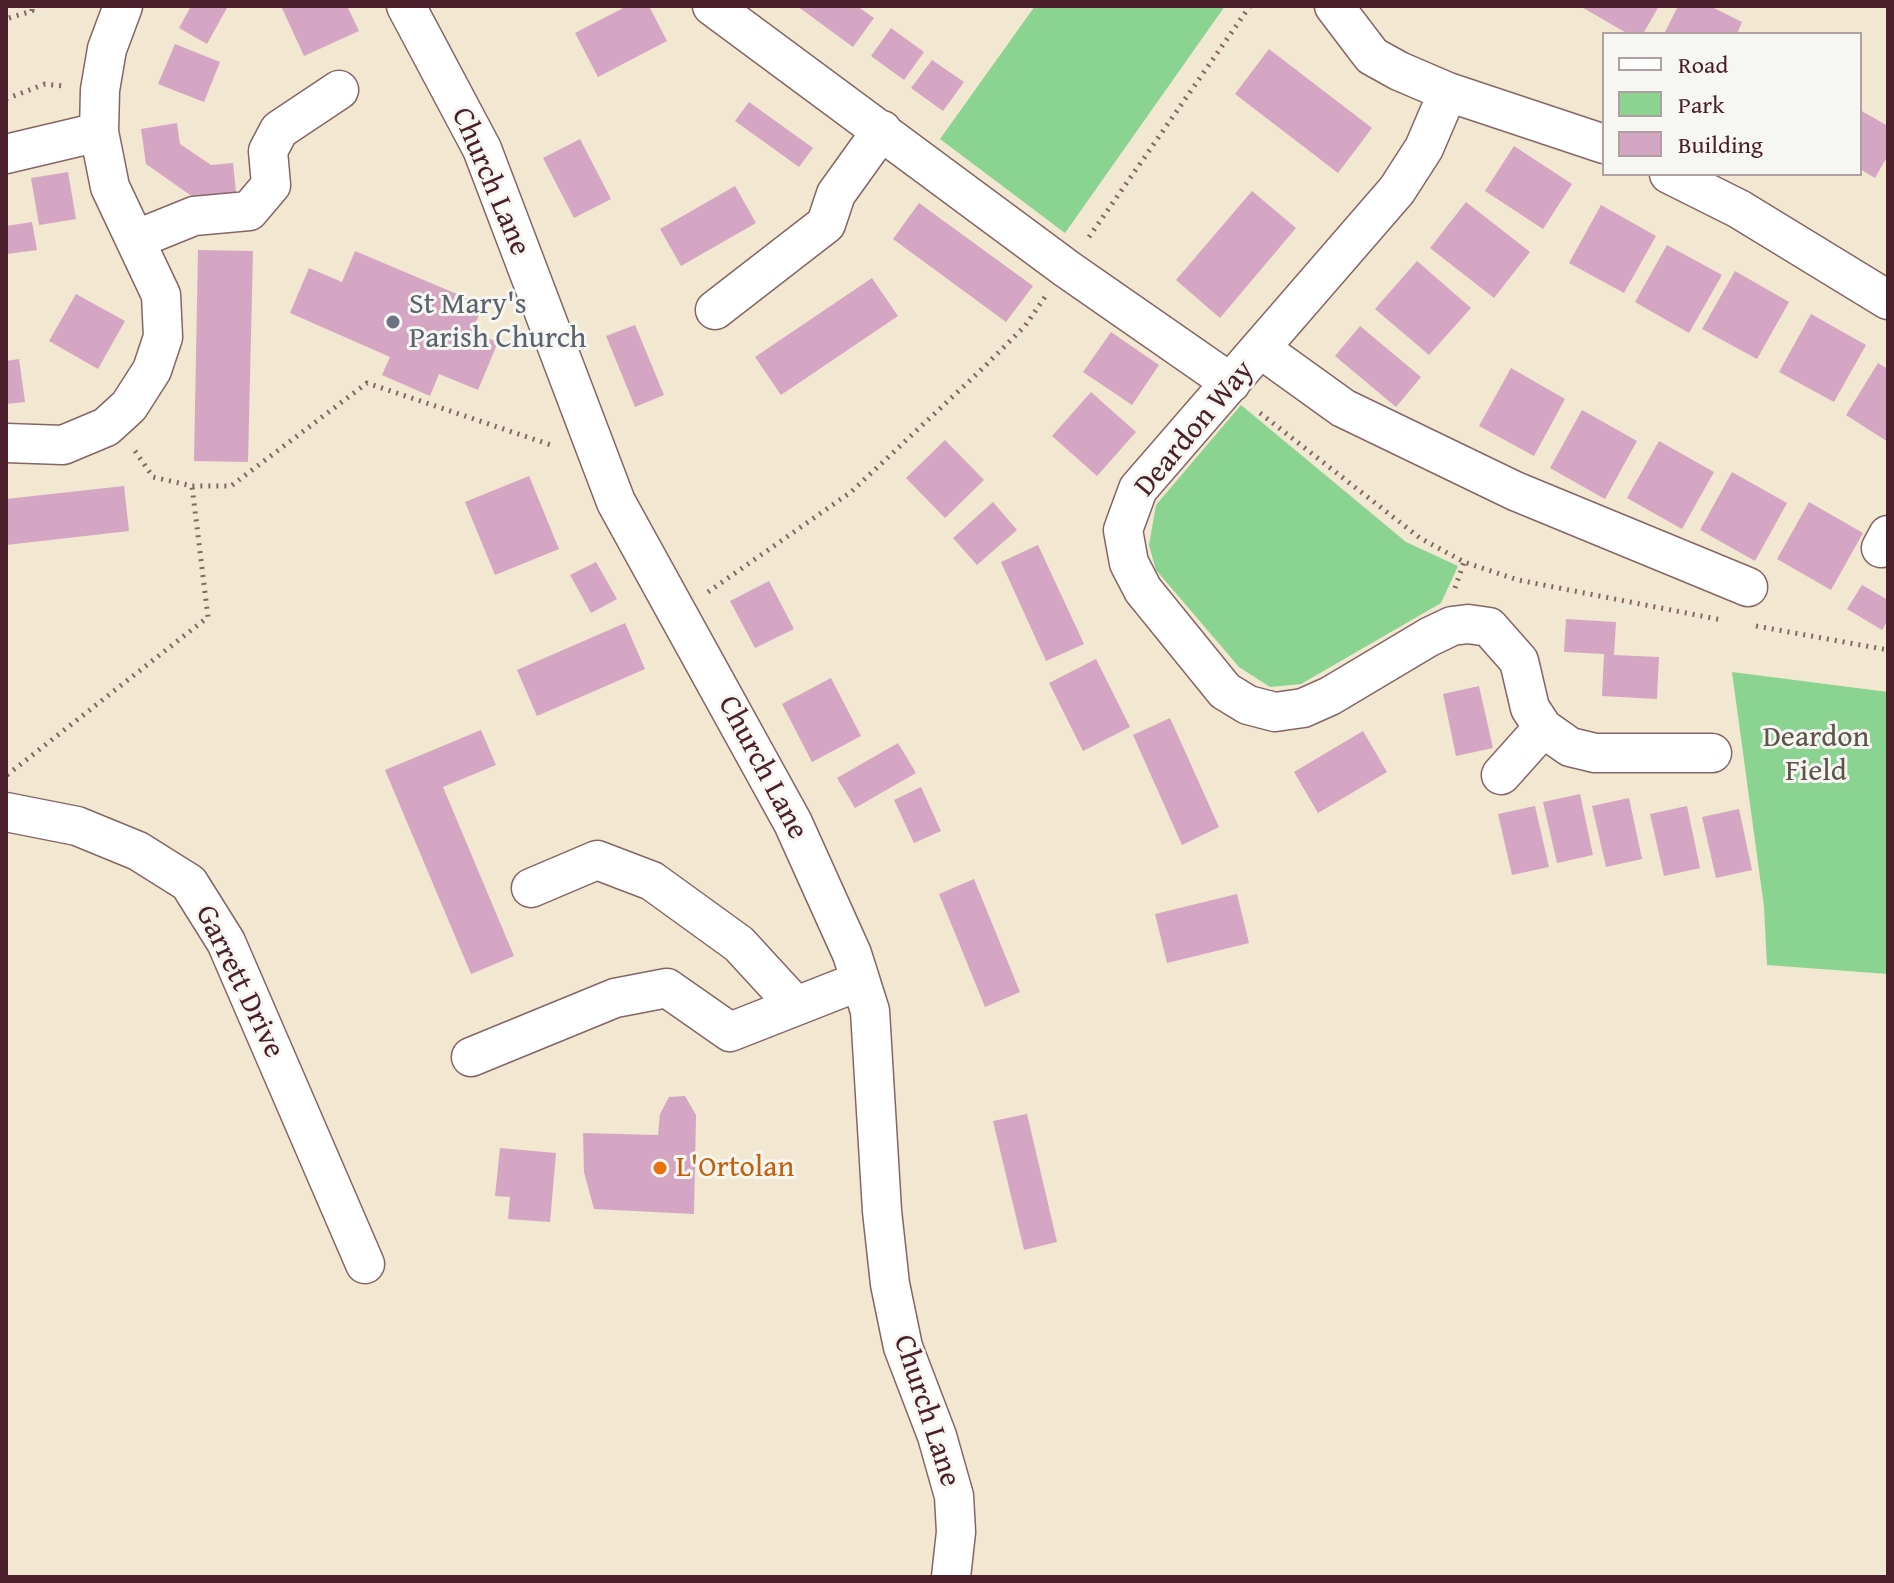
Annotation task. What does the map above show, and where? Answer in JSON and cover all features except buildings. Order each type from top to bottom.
[{"type":"street","points":[[6,443],[63,445],[106,427],[129,406],[152,370],[163,337],[161,295],[110,187],[99,132],[100,90],[107,49],[123,6]]},
{"type":"street","name":"Church Lane","points":[[406,6],[482,149],[616,502],[793,823],[852,954],[870,1011],[882,1211],[890,1284],[903,1347],[937,1436],[954,1496],[956,1532],[951,1577]]},
{"type":"street","points":[[712,6],[1067,269],[1231,383]]},
{"type":"street","points":[[1334,6],[1372,56],[1448,92],[1602,143]]},
{"type":"street","points":[[137,239],[194,216],[249,211],[271,185],[268,151],[279,130],[339,90]]},
{"type":"street","name":"Deardon Way","points":[[1448,92],[1424,148],[1397,190],[1138,489],[1123,530],[1129,563],[1143,590],[1225,691],[1248,705],[1275,712],[1303,708],[1330,696],[1429,637],[1452,626],[1468,624],[1489,627],[1519,661],[1530,708],[1543,728]]},
{"type":"street","points":[[715,310],[826,224],[836,194],[882,130]]},
{"type":"street","points":[[6,154],[99,132]]},
{"type":"street","points":[[1673,176],[1739,209],[1888,300]]},
{"type":"street","name":"Deardon Way","points":[[1261,349],[1343,408],[1515,491],[1748,587]]},
{"type":"street","points":[[1501,775],[1543,728],[1570,747],[1595,753],[1712,753]]},
{"type":"street","name":"Garrett Drive","points":[[6,812],[77,826],[138,851],[189,883],[226,942],[365,1264]]},
{"type":"street","points":[[531,888],[597,860],[652,881],[739,944],[796,1006]]},
{"type":"street","points":[[471,1057],[615,998],[667,988],[730,1032],[860,981]]},
{"type":"path","points":[[9,18],[32,11],[32,6]]},
{"type":"path","points":[[677,613],[851,492],[1025,326],[1250,6]]},
{"type":"path","points":[[6,99],[45,84],[100,90]]},
{"type":"path","points":[[114,420],[153,477],[192,486],[231,486],[367,383],[600,461]]},
{"type":"path","points":[[1260,413],[1420,538],[1464,562],[1518,580],[1737,623]]},
{"type":"path","points":[[6,776],[208,617],[192,486]]},
{"type":"path","points":[[1752,625],[1888,650]]},
{"type":"green space","points":[[1035,6],[1225,6],[1065,233],[940,139]]},
{"type":"green space","points":[[1241,405],[1406,542],[1458,566],[1441,603],[1301,684],[1270,687],[1239,667],[1156,570],[1149,545],[1156,505]]},
{"type":"green space","name":"Deardon Field","points":[[1732,672],[1888,692],[1888,974],[1767,965],[1764,907]]},
{"type":"place","name":"St Mary's Parish Church","points":[[393,322]]},
{"type":"place","name":"L'Ortolan","points":[[660,1168]]}]
